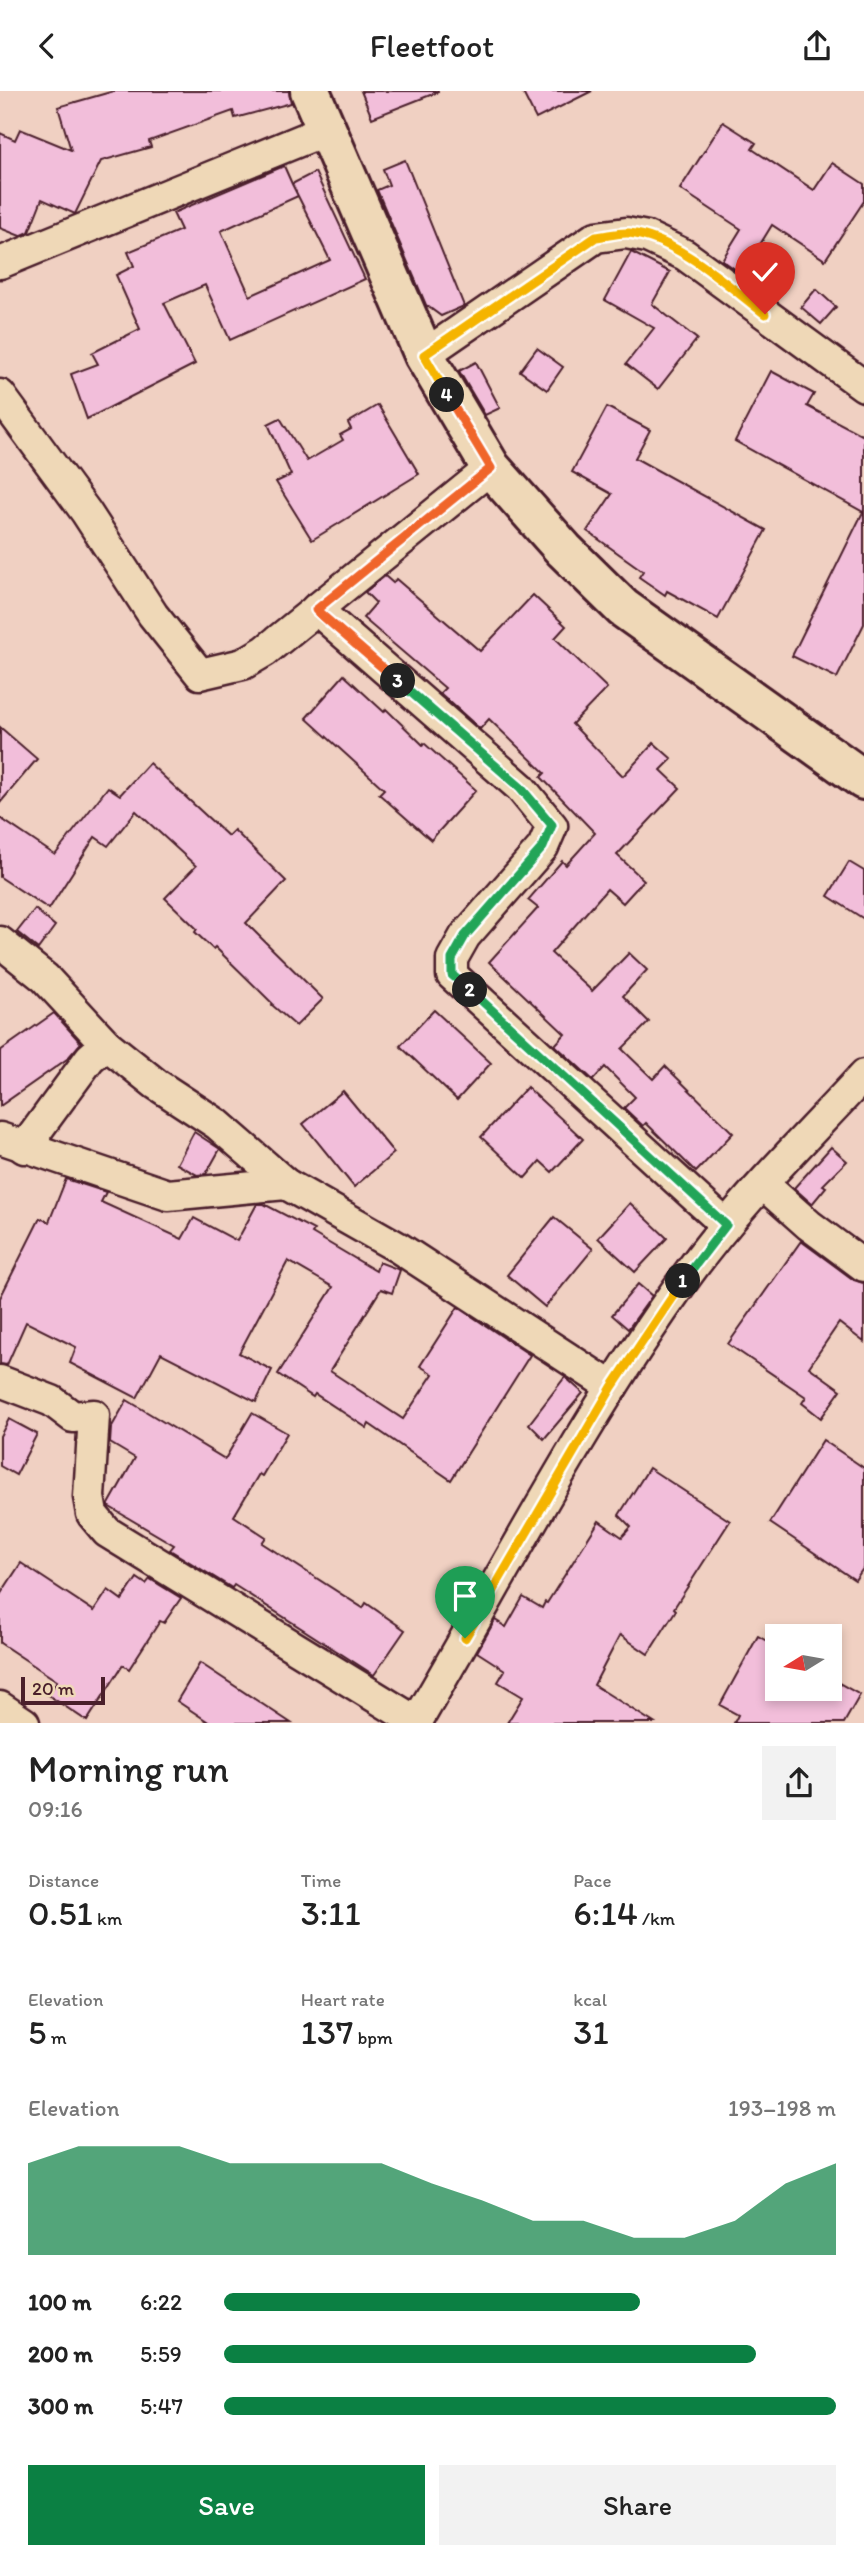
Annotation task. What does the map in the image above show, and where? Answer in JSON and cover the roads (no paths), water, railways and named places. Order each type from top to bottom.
[{"type":"street","points":[[310,91],[424,355],[491,468],[564,549],[623,608],[864,780]]},
{"type":"street","points":[[0,263],[326,130]]},
{"type":"street","points":[[424,355],[596,237],[626,233],[647,237],[685,255],[858,376]]},
{"type":"street","points":[[0,395],[86,512],[153,615],[200,674],[243,664],[265,651],[491,468]]},
{"type":"street","points":[[316,610],[520,787],[552,825],[543,847],[465,936],[452,959],[452,975],[726,1225]]},
{"type":"street","points":[[0,942],[45,978],[106,1044],[156,1084],[217,1124],[286,1184],[400,1248],[612,1387]]},
{"type":"street","points":[[106,1044],[12,1143],[168,1195],[286,1184]]},
{"type":"street","points":[[0,1381],[52,1401],[73,1416],[94,1415],[89,1497],[92,1514],[107,1532],[417,1722],[612,1387],[689,1273],[726,1225],[864,1075]]},
{"type":"street","points":[[763,1184],[809,1225],[864,1266]]},
{"type":"street","points":[[0,1707],[24,1723]]}]
